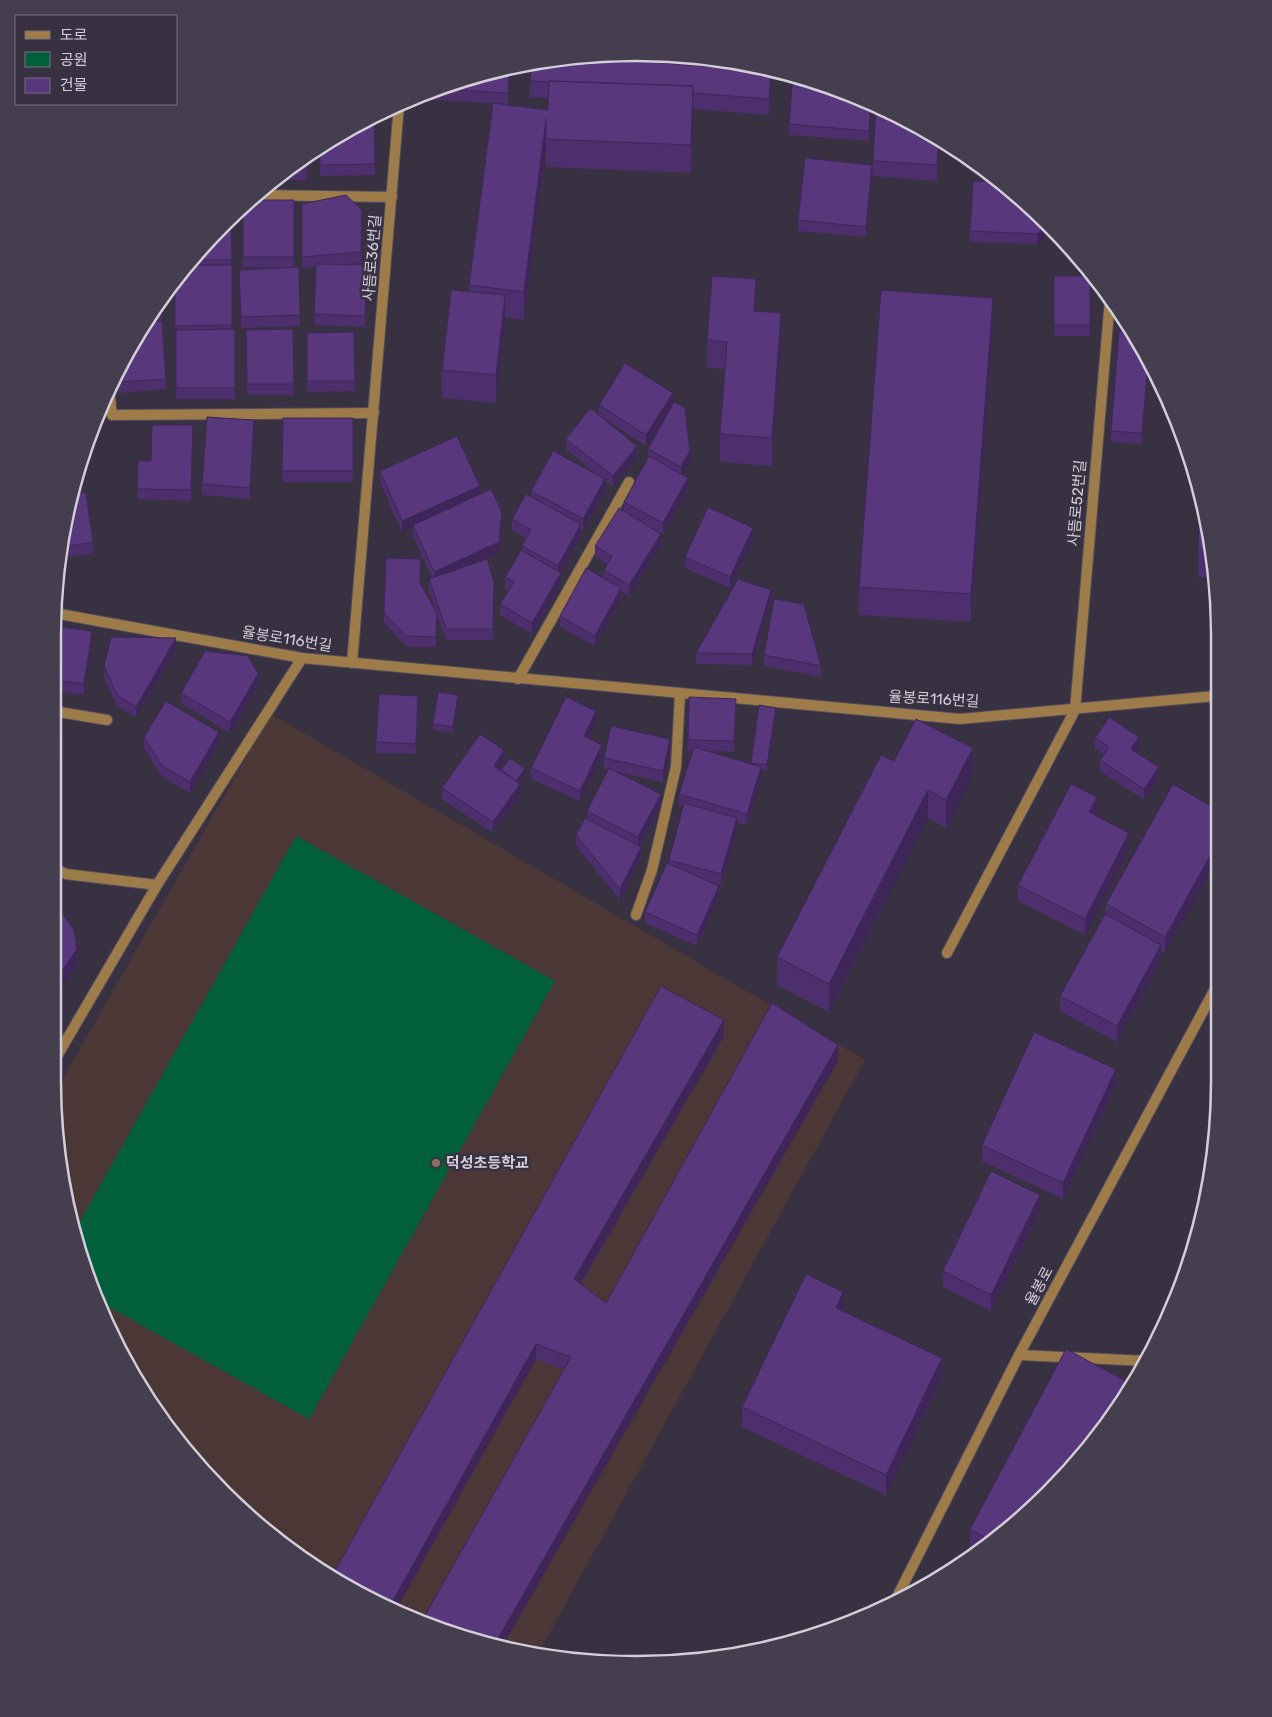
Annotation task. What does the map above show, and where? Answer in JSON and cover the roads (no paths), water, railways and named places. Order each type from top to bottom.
[{"type":"street","name":"사뜸로36번길","points":[[352,663],[398,113]]},
{"type":"street","points":[[268,195],[392,196]]},
{"type":"street","name":"사뜸로52번길","points":[[1075,710],[1109,310]]},
{"type":"street","points":[[111,403],[112,415],[374,413]]},
{"type":"street","points":[[518,679],[629,482]]},
{"type":"street","name":"율봉로116번길","points":[[62,614],[302,658],[960,719],[1211,696]]},
{"type":"street","points":[[61,1048],[157,885],[302,658]]},
{"type":"street","points":[[636,915],[652,870],[676,767],[680,694]]},
{"type":"street","points":[[947,953],[1075,710]]},
{"type":"street","points":[[61,712],[108,720]]},
{"type":"street","points":[[61,872],[66,874],[157,885]]},
{"type":"street","name":"율봉로","points":[[900,1591],[1019,1355],[1211,996]]},
{"type":"street","points":[[1019,1355],[1138,1361]]},
{"type":"place","name":"덕성초등학교","points":[[436,1163]]}]
